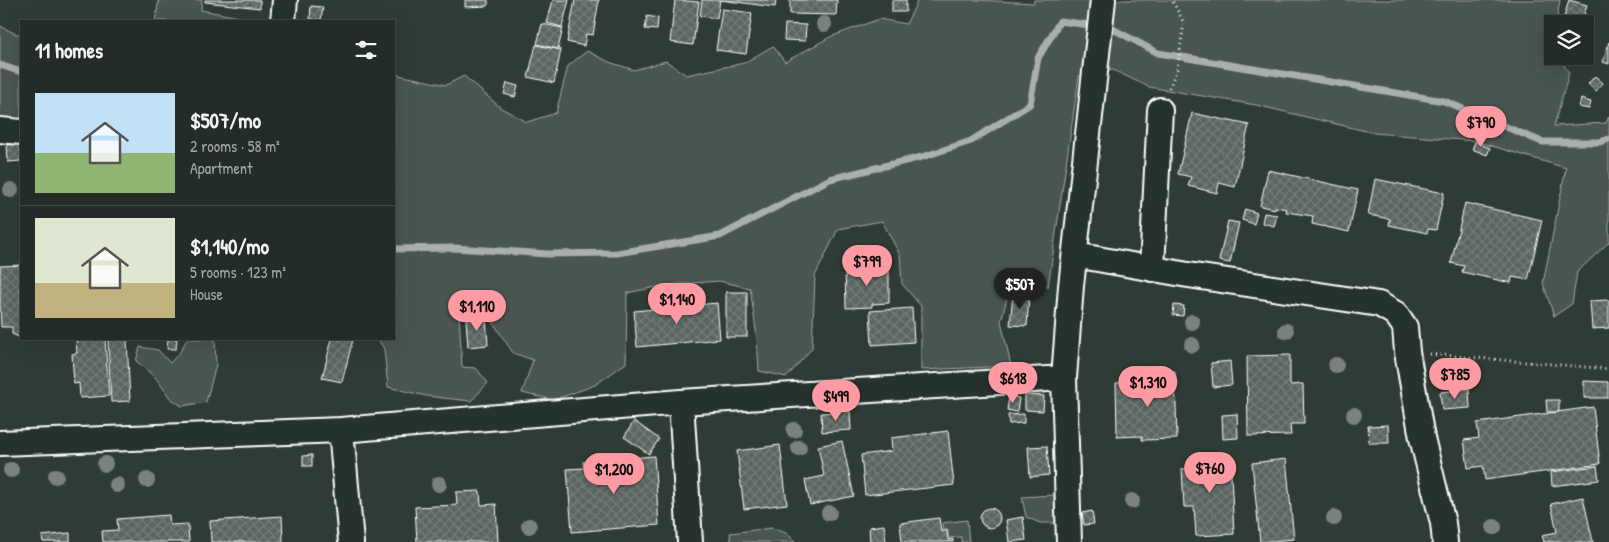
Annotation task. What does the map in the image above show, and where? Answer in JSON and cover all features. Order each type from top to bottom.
[{"type":"street","points":[[283,20],[285,0]]},
{"type":"street","points":[[1069,542],[1064,378],[1075,255],[1103,0]]},
{"type":"street","points":[[1152,269],[1160,110]]},
{"type":"street","points":[[0,130],[20,132]]},
{"type":"street","points":[[1075,255],[1152,269],[1379,304],[1396,314],[1404,327],[1422,438],[1443,523],[1445,542]]},
{"type":"street","points":[[0,443],[341,430],[681,402],[1064,378]]},
{"type":"street","points":[[681,402],[690,542]]},
{"type":"street","points":[[341,430],[351,542]]},
{"type":"path","points":[[1172,0],[1184,23],[1177,69]]},
{"type":"path","points":[[1407,352],[1609,369]]},
{"type":"shaded area","points":[[159,0],[202,0],[201,10],[239,17],[238,20],[155,20]]},
{"type":"shaded area","points":[[918,0],[1034,3],[1034,0],[1560,0],[1558,15],[1544,15],[1544,65],[1564,65],[1569,73],[1554,126],[1606,123],[1609,116],[1609,242],[1577,272],[1572,304],[1554,316],[1543,283],[1566,168],[1475,141],[1374,133],[1256,105],[1149,87],[1113,70],[1079,76],[1048,287],[1011,283],[1001,321],[1011,366],[921,370],[921,306],[902,284],[900,255],[882,221],[838,229],[815,276],[812,348],[787,377],[759,371],[757,337],[750,288],[719,281],[666,285],[627,293],[626,363],[595,385],[554,400],[522,393],[533,360],[513,353],[487,313],[459,314],[462,367],[476,368],[488,383],[471,401],[426,396],[388,387],[384,349],[379,340],[395,340],[395,74],[446,85],[464,76],[501,108],[527,122],[556,113],[568,66],[587,51],[609,62],[634,70],[666,61],[686,75],[744,63],[773,46],[785,62],[830,37],[879,19],[906,24]]},
{"type":"shaded area","points":[[0,26],[20,35],[20,125],[0,129]]},
{"type":"shaded area","points":[[186,340],[215,340],[216,365],[206,402],[182,406],[170,398],[156,378],[136,361],[140,347],[158,350],[170,363],[180,352]]},
{"type":"shaded area","points":[[1054,495],[1056,523],[1040,523],[1026,517],[1022,497]]},
{"type":"shaded area","points":[[967,520],[969,542],[961,542],[961,537],[948,538],[948,530],[943,530],[942,523]]},
{"type":"shaded area","points":[[772,528],[786,533],[796,542],[731,542],[730,533]]},
{"type":"building","points":[[205,0],[260,0],[260,8],[205,2]]},
{"type":"building","points":[[465,0],[488,0],[488,6],[465,7]]},
{"type":"building","points":[[553,0],[569,0],[562,27],[547,23]]},
{"type":"building","points":[[575,0],[599,0],[593,35],[586,34],[584,46],[567,42]]},
{"type":"building","points":[[675,0],[699,2],[693,45],[670,42]]},
{"type":"building","points":[[702,0],[720,0],[717,18],[700,16]]},
{"type":"building","points":[[720,0],[776,0],[775,7]]},
{"type":"building","points":[[790,0],[837,0],[836,15],[790,14]]},
{"type":"building","points":[[892,0],[906,0],[906,12],[892,12]]},
{"type":"building","points":[[1569,0],[1587,5],[1584,15],[1565,15]]},
{"type":"building","points":[[311,6],[323,7],[321,20],[310,19]]},
{"type":"building","points":[[722,9],[752,13],[746,54],[716,50]]},
{"type":"building","points":[[647,16],[658,18],[657,30],[645,29]]},
{"type":"building","points":[[542,24],[563,28],[558,49],[537,44]]},
{"type":"building","points":[[785,24],[806,25],[805,41],[784,40]]},
{"type":"building","points":[[1609,42],[1609,64],[1603,62]]},
{"type":"building","points":[[536,45],[561,50],[554,83],[528,77]]},
{"type":"building","points":[[1595,76],[1603,83],[1596,91],[1588,84]]},
{"type":"building","points":[[507,83],[518,86],[515,97],[504,94]]},
{"type":"building","points":[[1581,99],[1591,102],[1589,109],[1579,107]]},
{"type":"building","points":[[1192,113],[1249,125],[1235,187],[1219,183],[1217,193],[1188,186],[1191,177],[1178,174]]},
{"type":"building","points":[[1475,142],[1490,148],[1487,155],[1472,149]]},
{"type":"building","points":[[20,144],[20,161],[8,162],[7,145]]},
{"type":"building","points":[[1268,170],[1358,190],[1349,232],[1312,224],[1313,216],[1286,212],[1287,209],[1260,206]]},
{"type":"building","points":[[1375,179],[1444,193],[1436,230],[1428,229],[1427,233],[1389,225],[1390,219],[1368,215]]},
{"type":"building","points":[[1465,203],[1542,220],[1528,280],[1512,277],[1511,283],[1462,272],[1464,266],[1451,263]]},
{"type":"building","points":[[1245,209],[1257,213],[1254,224],[1242,220]]},
{"type":"building","points":[[1264,213],[1277,215],[1274,226],[1262,223]]},
{"type":"building","points":[[1228,221],[1239,223],[1230,263],[1219,261]]},
{"type":"building","points":[[20,265],[20,338],[12,334],[12,327],[1,327],[0,266]]},
{"type":"building","points":[[889,267],[889,303],[872,304],[872,307],[846,308],[845,268]]},
{"type":"building","points":[[726,292],[747,292],[747,337],[726,337]]},
{"type":"building","points":[[1013,294],[1029,295],[1027,326],[1010,325]]},
{"type":"building","points":[[1609,300],[1609,328],[1592,329],[1590,301]]},
{"type":"building","points":[[717,303],[720,339],[637,347],[634,311]]},
{"type":"building","points":[[1174,305],[1184,306],[1183,316],[1173,315]]},
{"type":"building","points":[[912,308],[914,342],[872,345],[870,311]]},
{"type":"building","points":[[486,318],[488,345],[468,347],[466,319]]},
{"type":"building","points":[[76,340],[105,340],[109,396],[80,398],[79,383],[74,384],[72,354],[77,353]]},
{"type":"building","points":[[108,340],[127,340],[130,401],[111,402]]},
{"type":"building","points":[[168,340],[177,340],[176,349],[167,349]]},
{"type":"building","points":[[332,340],[353,340],[342,382],[322,378]]},
{"type":"building","points":[[1290,355],[1290,385],[1303,384],[1304,424],[1290,424],[1291,435],[1248,436],[1247,356]]},
{"type":"building","points":[[1230,361],[1232,385],[1213,387],[1211,363]]},
{"type":"building","points":[[1175,371],[1177,439],[1142,440],[1142,436],[1117,437],[1116,383],[1152,382],[1152,372]]},
{"type":"building","points":[[1584,381],[1608,382],[1608,398],[1584,398]]},
{"type":"building","points":[[1469,389],[1470,408],[1442,410],[1440,392]]},
{"type":"building","points":[[1025,395],[1044,396],[1043,411],[1025,410]]},
{"type":"building","points":[[1009,396],[1019,398],[1017,412],[1007,410]]},
{"type":"building","points":[[1546,400],[1559,400],[1559,412],[1547,412]]},
{"type":"building","points":[[1593,407],[1600,464],[1485,480],[1483,466],[1468,468],[1464,440],[1479,438],[1477,423]]},
{"type":"building","points":[[850,411],[851,430],[822,432],[821,413]]},
{"type":"building","points":[[1024,414],[1024,423],[1009,424],[1008,415]]},
{"type":"building","points":[[1237,414],[1238,438],[1223,439],[1222,415]]},
{"type":"building","points":[[634,421],[659,439],[649,454],[624,437]]},
{"type":"building","points":[[1388,425],[1389,443],[1369,443],[1368,426]]},
{"type":"building","points":[[948,431],[954,485],[865,495],[861,455],[892,451],[891,438]]},
{"type":"building","points":[[842,441],[854,496],[810,505],[805,480],[824,476],[818,446]]},
{"type":"building","points":[[780,445],[787,504],[744,509],[737,451]]},
{"type":"building","points":[[1047,446],[1049,475],[1030,477],[1028,447]]},
{"type":"building","points":[[1230,454],[1234,534],[1196,536],[1194,507],[1184,507],[1182,469],[1192,468],[1192,457]]},
{"type":"building","points":[[312,455],[312,466],[303,466],[303,456]]},
{"type":"building","points":[[654,456],[659,525],[572,532],[567,469],[584,468],[583,462]]},
{"type":"building","points":[[1286,459],[1294,539],[1260,542],[1252,463]]},
{"type":"building","points":[[1597,466],[1599,480],[1552,486],[1551,472]]},
{"type":"building","points":[[480,491],[481,505],[496,504],[498,542],[417,542],[415,507],[457,505],[456,492]]},
{"type":"building","points":[[1583,497],[1593,542],[1544,542],[1542,535],[1557,532],[1551,504]]},
{"type":"building","points":[[986,508],[994,508],[1000,514],[1000,522],[994,528],[986,528],[980,522],[980,514]]},
{"type":"building","points":[[1092,511],[1094,524],[1084,525],[1082,513]]},
{"type":"building","points":[[169,515],[170,525],[188,524],[189,542],[103,542],[102,531],[118,530],[117,519]]},
{"type":"building","points":[[282,516],[283,542],[211,542],[210,521]]},
{"type":"building","points":[[1023,517],[1026,540],[1009,542],[1006,520]]},
{"type":"building","points":[[939,518],[941,531],[947,531],[948,540],[953,539],[953,542],[902,542],[900,523]]},
{"type":"building","points":[[884,525],[886,541],[870,542],[869,527]]},
{"type":"building","points":[[70,533],[70,542],[43,542],[42,536]]},
{"type":"waterway","points":[[395,249],[455,248],[548,254],[617,253],[720,236],[830,179],[922,157],[971,141],[1030,104],[1038,58],[1060,21],[1111,28],[1158,53],[1444,101],[1542,142],[1600,142],[1609,139]]},
{"type":"waterway","points":[[0,65],[20,72]]}]
